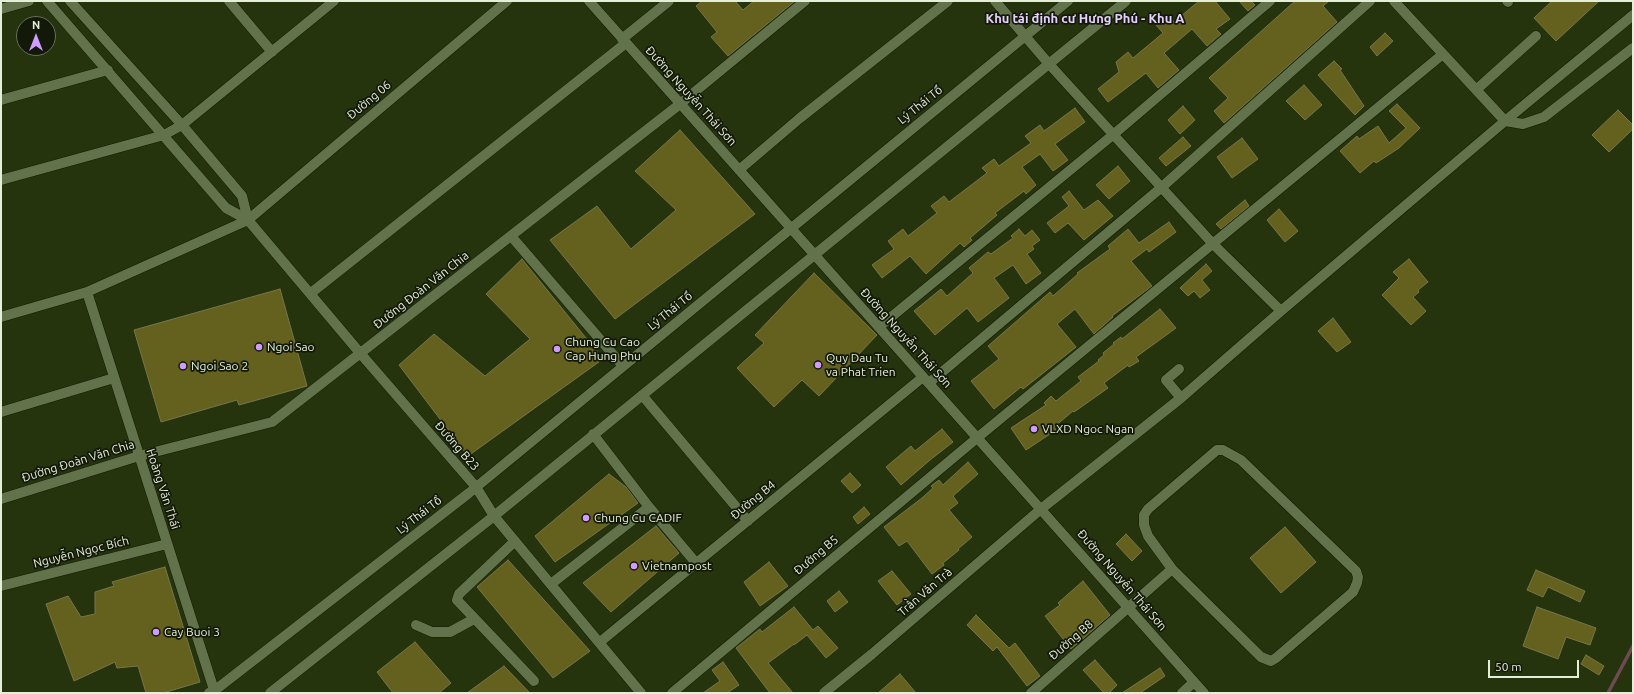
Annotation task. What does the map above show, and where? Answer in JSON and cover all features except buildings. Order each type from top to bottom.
[{"type":"street","points":[[1,9],[29,1]]},
{"type":"street","points":[[47,1],[226,208],[248,220]]},
{"type":"street","points":[[70,1],[182,125],[242,196],[248,220]]},
{"type":"street","points":[[229,1],[272,52]]},
{"type":"street","points":[[1,180],[164,135],[182,125],[334,1]]},
{"type":"street","name":"Đường 06","points":[[1,317],[87,292],[248,220],[507,1]]},
{"type":"street","name":"Đường Nguyễn Thái Sơn","points":[[589,1],[1204,693]]},
{"type":"street","points":[[310,293],[624,41],[669,1]]},
{"type":"street","name":"Đường Đoàn Văn Chia","points":[[1,499],[139,456],[272,422],[680,104],[805,1]]},
{"type":"street","points":[[739,170],[800,118],[948,1]]},
{"type":"street","points":[[995,1],[1049,64],[1213,244],[1281,311]]},
{"type":"street","name":"Lý Thái Tổ","points":[[212,692],[476,487],[1068,1]]},
{"type":"street","points":[[270,693],[494,516],[1126,1]]},
{"type":"street","points":[[879,327],[1114,134],[1270,1]]},
{"type":"street","name":"Đường B4","points":[[600,642],[748,521],[926,380],[1162,187],[1370,1]]},
{"type":"street","points":[[1394,1],[1505,121],[1523,124],[1544,117],[1633,48]]},
{"type":"street","name":"Trần Văn Trà","points":[[824,693],[872,654],[1041,509],[1181,398],[1505,121],[1633,16]]},
{"type":"street","points":[[1476,90],[1536,36]]},
{"type":"street","name":"Đường B5","points":[[672,693],[977,438],[1443,54]]},
{"type":"street","points":[[1,100],[108,70]]},
{"type":"street","name":"Đường B23","points":[[248,220],[476,487],[494,516],[641,693]]},
{"type":"street","points":[[511,236],[623,366]]},
{"type":"street","name":"Hoàng Văn Thái","points":[[87,292],[212,692]]},
{"type":"street","points":[[1179,369],[1166,380],[1181,398]]},
{"type":"street","points":[[1,412],[114,378]]},
{"type":"street","points":[[642,395],[748,521]]},
{"type":"street","points":[[593,434],[696,563]]},
{"type":"street","points":[[1217,450],[1223,450],[1241,460],[1356,571],[1358,577],[1353,592],[1276,658],[1271,660],[1261,657],[1172,569],[1148,536],[1144,525],[1144,515],[1148,509],[1210,455],[1217,450]]},
{"type":"street","points":[[551,584],[649,506]]},
{"type":"street","points":[[515,541],[457,597],[458,602],[534,681]]},
{"type":"street","name":"Nguyễn Ngọc Bích","points":[[1,586],[167,544]]},
{"type":"street","name":"Đường B8","points":[[1031,693],[1172,569]]},
{"type":"street","points":[[416,625],[432,632],[450,632],[474,619]]},
{"type":"street","points":[[1182,693],[1194,682]]},
{"type":"waterway","points":[[1608,693],[1633,646]]},
{"type":"place","name":"Ngoi Sao","points":[[259,347]]},
{"type":"place","name":"Chung Cu Cao Cap Hung Phu","points":[[557,349]]},
{"type":"place","name":"Quy Dau Tu va Phat Trien","points":[[818,365]]},
{"type":"place","name":"Ngoi Sao 2","points":[[183,366]]},
{"type":"place","name":"VLXD Ngoc Ngan","points":[[1034,429]]},
{"type":"place","name":"Chung Cu CADIF","points":[[586,518]]},
{"type":"place","name":"Vietnampost","points":[[634,566]]},
{"type":"place","name":"Cay Buoi 3","points":[[156,632]]},
{"type":"district","name":"Khu tái định cư Hưng Phú - Khu A","points":[[1085,19]]}]
